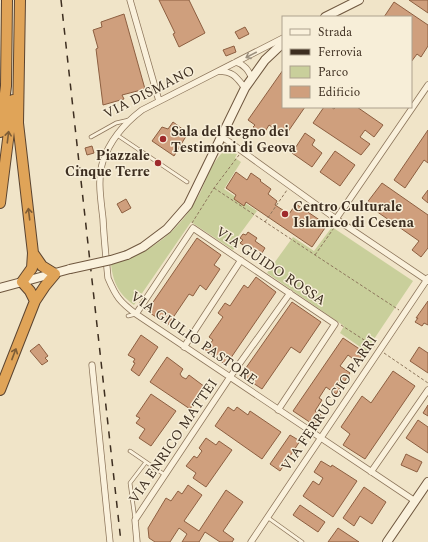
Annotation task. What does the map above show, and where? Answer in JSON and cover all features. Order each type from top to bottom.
[{"type":"highway","points":[[0,132],[6,86],[6,0]]},
{"type":"highway","points":[[0,204],[14,86],[19,0]]},
{"type":"highway","points":[[19,0],[18,123],[33,253],[32,268],[22,282],[30,291],[35,301]]},
{"type":"highway","points":[[0,390],[35,301],[55,274],[42,266],[33,253]]},
{"type":"main road","points":[[327,16],[359,0]]},
{"type":"main road","points":[[1,288],[126,255],[143,247],[168,229],[188,204],[245,88],[265,60],[282,44]]},
{"type":"main road","points":[[387,542],[428,482]]},
{"type":"street","points":[[130,0],[159,101]]},
{"type":"street","name":"VIA DISMANO","points":[[129,120],[142,110],[282,39]]},
{"type":"street","points":[[236,62],[245,67],[252,78]]},
{"type":"street","points":[[219,71],[229,72],[236,77],[245,88]]},
{"type":"street","points":[[338,220],[428,85]]},
{"type":"street","name":"VIA GIULIO PASTORE","points":[[129,120],[110,146],[103,161],[100,178],[108,278],[113,291],[121,303],[184,347],[415,501]]},
{"type":"street","points":[[221,136],[290,187],[428,279]]},
{"type":"street","points":[[136,314],[193,228]]},
{"type":"street","name":"VIA GUIDO ROSSA","points":[[193,228],[335,324]]},
{"type":"street","points":[[184,347],[241,260]]},
{"type":"street","name":"VIA FERRUCCIO PARRI","points":[[251,542],[428,279]]},
{"type":"street","name":"VIA ENRICO MATTEI","points":[[137,542],[135,520],[230,377],[290,293]]},
{"type":"street","points":[[278,410],[335,324]]},
{"type":"street","points":[[92,365],[110,542]]},
{"type":"street","points":[[371,472],[428,390]]},
{"type":"lane","name":"VIA DISMANO","points":[[91,137],[116,123],[129,120]]},
{"type":"lane","points":[[118,135],[187,182]]},
{"type":"lane","points":[[128,316],[136,314]]},
{"type":"lane","points":[[130,451],[165,475]]},
{"type":"lane","points":[[135,520],[130,483],[146,462]]},
{"type":"lane","points":[[267,518],[302,542]]},
{"type":"path","points":[[193,228],[192,223],[214,188],[241,151]]},
{"type":"path","points":[[265,222],[290,187]]},
{"type":"path","points":[[214,188],[404,313]]},
{"type":"path","points":[[314,255],[338,220]]},
{"type":"path","points":[[335,324],[340,324],[428,383]]},
{"type":"green space","points":[[224,151],[230,151],[237,154],[235,158],[241,162],[224,189],[257,211],[237,238],[240,240],[233,250],[191,222],[134,305],[124,297],[118,288],[113,277],[111,264],[140,253],[153,246],[165,238],[175,228],[193,205],[213,164]]},
{"type":"green space","points":[[332,227],[413,281],[366,351],[340,333],[344,326],[267,273],[293,237],[314,251]]},
{"type":"building","points":[[159,0],[189,0],[205,33],[179,47],[173,34],[175,33]]},
{"type":"building","points":[[409,0],[428,0],[428,13]]},
{"type":"building","points":[[394,2],[428,25],[428,46],[421,57],[417,54],[412,61],[412,16],[385,16]]},
{"type":"building","points":[[124,14],[145,89],[122,95],[124,99],[103,105],[96,49],[98,48],[93,30],[102,27],[101,22]]},
{"type":"building","points":[[245,27],[249,34],[239,39],[235,32]]},
{"type":"building","points":[[234,46],[236,52],[226,56],[223,50]]},
{"type":"building","points":[[282,71],[282,108],[304,108],[285,136],[269,125],[263,135],[253,127],[255,125],[248,120]]},
{"type":"building","points":[[323,108],[358,108],[383,125],[374,137],[365,130],[360,137],[370,144],[361,155],[313,123]]},
{"type":"building","name":"Sala del Regno dei Testimoni di Geova","points":[[173,122],[188,133],[174,156],[152,141],[162,127],[168,129]]},
{"type":"building","points":[[428,130],[428,163],[424,160],[405,188],[394,180]]},
{"type":"building","points":[[305,133],[315,140],[312,145],[322,153],[312,167],[292,153]]},
{"type":"building","points":[[92,146],[94,153],[87,155],[85,148]]},
{"type":"building","points":[[335,151],[355,165],[340,186],[320,172]]},
{"type":"building","points":[[236,172],[247,180],[251,173],[261,180],[260,181],[271,189],[268,194],[277,201],[275,205],[289,214],[296,204],[327,225],[312,247],[246,202],[244,206],[234,199],[236,195],[226,188]]},
{"type":"building","points":[[382,183],[428,215],[428,248],[421,257],[412,250],[419,241],[366,204]]},
{"type":"building","points":[[428,190],[428,203],[422,198]]},
{"type":"building","points":[[126,199],[131,208],[122,213],[117,204]]},
{"type":"building","points":[[248,232],[257,238],[255,241],[265,248],[262,253],[240,243],[243,240],[240,238],[243,234],[246,235]]},
{"type":"building","points":[[197,238],[221,255],[214,265],[220,269],[206,290],[200,285],[193,296],[189,294],[168,325],[147,311]]},
{"type":"building","points":[[256,277],[276,292],[226,365],[205,350],[213,340],[209,337],[223,317],[218,313],[225,303],[230,306],[244,285],[248,288]]},
{"type":"building","points":[[428,301],[428,325],[424,323],[422,326],[415,322],[418,318],[416,318]]},
{"type":"building","points":[[292,302],[321,322],[300,353],[291,347],[262,389],[241,375]]},
{"type":"building","points":[[141,335],[158,347],[139,376],[131,370],[135,363],[133,362],[135,359],[128,355]]},
{"type":"building","points":[[343,338],[364,352],[357,362],[348,355],[340,366],[350,373],[336,394],[326,387],[319,398],[322,400],[315,411],[321,415],[314,425],[293,411]]},
{"type":"building","points":[[39,344],[48,356],[45,358],[48,361],[42,365],[30,351]]},
{"type":"building","points":[[419,347],[428,353],[428,373],[410,361]]},
{"type":"building","points":[[167,357],[183,369],[180,374],[182,377],[186,379],[189,375],[205,387],[190,409],[150,382]]},
{"type":"building","points":[[393,371],[415,386],[365,459],[343,445],[350,434],[341,427],[362,396],[371,403]]},
{"type":"building","points":[[151,394],[176,411],[151,446],[139,438],[145,429],[136,423],[140,418],[136,416]]},
{"type":"building","points":[[428,405],[428,416],[423,413]]},
{"type":"building","points":[[228,407],[234,411],[237,407],[248,415],[250,411],[281,432],[262,459],[215,426]]},
{"type":"building","points":[[418,420],[428,427],[428,453],[406,438]]},
{"type":"building","points":[[290,435],[300,441],[280,471],[270,464]]},
{"type":"building","points":[[206,438],[216,445],[219,441],[232,450],[206,487],[193,478],[196,473],[186,466],[194,456],[197,458],[202,451],[199,448]]},
{"type":"building","points":[[406,454],[422,462],[417,472],[401,465]]},
{"type":"building","points":[[321,461],[331,467],[332,465],[357,481],[333,517],[303,496],[313,481],[319,485],[323,478],[314,472]]},
{"type":"building","points":[[188,485],[202,495],[184,521],[199,531],[226,490],[243,502],[223,531],[234,539],[232,542],[220,542],[205,532],[199,542],[182,542],[187,534],[179,528],[170,542],[155,542],[149,538],[148,528],[166,498],[171,501],[178,491],[182,494]]},
{"type":"building","points":[[364,487],[386,502],[372,524],[360,516],[354,526],[343,518]]},
{"type":"building","points":[[300,505],[325,522],[318,532],[293,515]]},
{"type":"building","points":[[338,528],[359,542],[328,542]]},
{"type":"railway","points":[[61,0],[121,542]]},
{"type":"place","name":"Sala del Regno dei Testimoni di Geova","points":[[163,139]]},
{"type":"place","name":"Piazzale Cinque Terre","points":[[158,163]]},
{"type":"place","name":"Centro Culturale Islamico di Cesena","points":[[285,214]]}]
